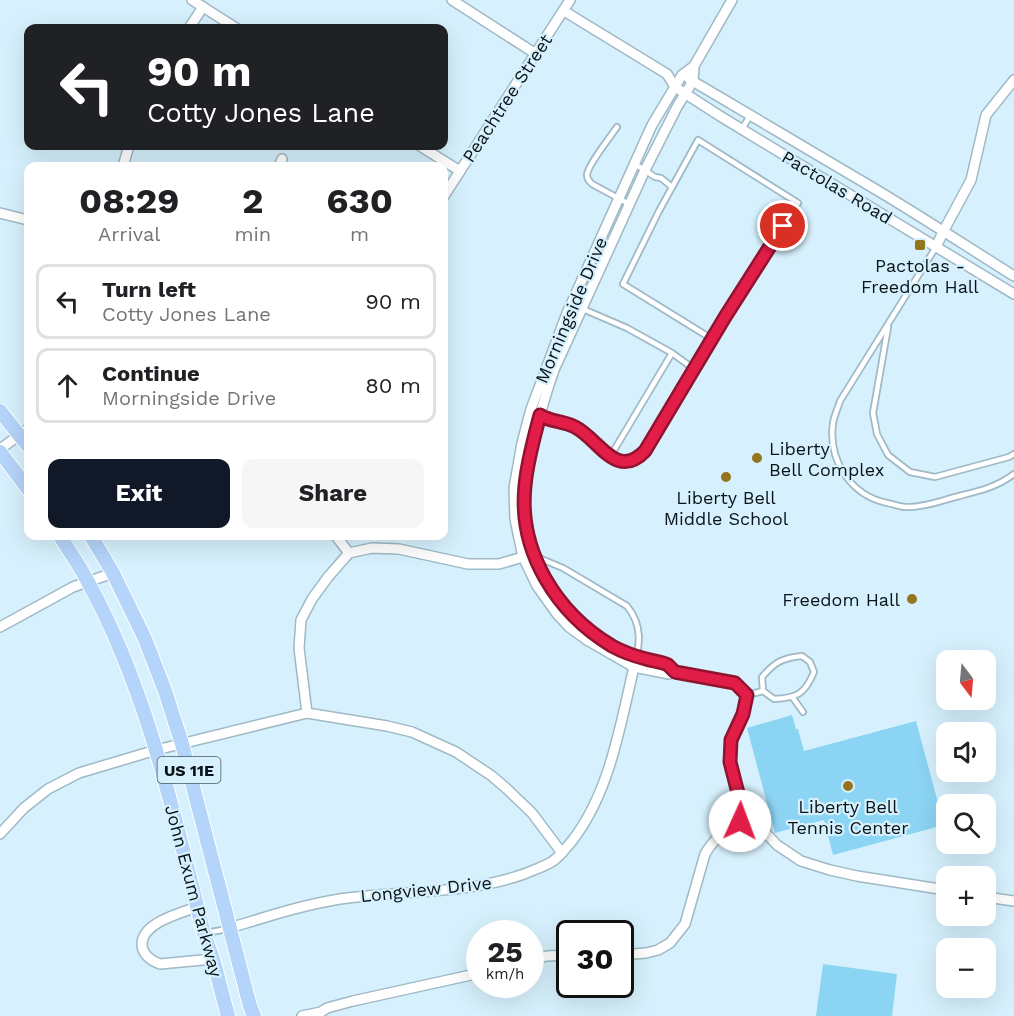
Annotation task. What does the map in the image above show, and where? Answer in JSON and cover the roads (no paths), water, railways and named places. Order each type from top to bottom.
[{"type":"main road","points":[[0,411],[24,435]]},
{"type":"main road","points":[[0,450],[24,483]]},
{"type":"main road","name":"John Exum Parkway","points":[[62,540],[88,582],[140,702],[156,750],[228,1016]]},
{"type":"main road","name":"John Exum Parkway","points":[[93,540],[113,573],[145,639],[165,690],[182,744],[254,1016]]},
{"type":"street","points":[[192,0],[230,24]]},
{"type":"street","points":[[452,0],[536,54]]},
{"type":"street","name":"Peachtree Street","points":[[448,190],[570,0]]},
{"type":"street","name":"Morningside Drive","points":[[694,66],[693,81],[645,170],[554,370],[540,415],[524,489],[525,518],[534,556],[552,591],[573,616],[591,632],[611,645],[637,657],[669,665],[675,672],[669,674],[634,667],[587,640],[569,627],[544,598],[524,557],[515,519],[514,488],[531,409],[567,313],[652,124],[682,75],[694,66],[732,0]]},
{"type":"street","points":[[191,24],[202,7]]},
{"type":"street","name":"Pactolas Road","points":[[564,10],[667,74],[675,87],[1014,294]]},
{"type":"street","name":"Pactolas Road","points":[[667,74],[682,75],[751,114],[1014,276]]},
{"type":"street","points":[[936,247],[971,180],[986,114],[1014,80]]},
{"type":"street","points":[[426,150],[446,162]]},
{"type":"street","points":[[448,164],[460,171]]},
{"type":"street","points":[[0,213],[24,219]]},
{"type":"street","points":[[0,450],[24,438]]},
{"type":"street","points":[[339,540],[349,553]]},
{"type":"street","points":[[307,713],[299,648],[301,620],[312,599],[349,553],[372,548],[399,549],[468,564],[499,564],[524,557]]},
{"type":"street","points":[[0,627],[73,587],[113,573]]},
{"type":"street","name":"Longview Drive","points":[[230,928],[273,914],[337,900],[475,887],[513,878],[553,861],[562,853],[582,826],[604,780],[612,760],[634,667]]},
{"type":"street","points":[[675,672],[735,683],[747,695],[743,714],[731,740],[730,762],[738,793],[749,815],[777,845],[801,861],[830,870],[936,888]]},
{"type":"street","points":[[0,834],[24,808],[48,789],[79,773],[156,750],[307,713],[412,732],[456,752],[507,789],[532,813],[562,853]]},
{"type":"street","points":[[634,954],[658,950],[670,943],[685,924],[710,844],[749,815]]},
{"type":"street","points":[[996,898],[1014,901]]},
{"type":"street","points":[[197,907],[154,925],[145,932],[142,950],[153,961],[160,964],[213,959]]},
{"type":"street","points":[[302,1016],[353,1001],[466,976]]},
{"type":"lane","points":[[742,129],[751,114]]},
{"type":"lane","points":[[617,127],[587,175],[592,184],[629,204]]},
{"type":"lane","points":[[531,409],[545,418],[577,428],[619,462],[639,457],[645,451],[798,203],[698,140],[622,284],[712,339]]},
{"type":"lane","points":[[635,164],[655,177],[661,178],[672,187]]},
{"type":"lane","points":[[936,247],[840,401],[833,422],[833,444],[839,465],[852,485],[876,501],[909,508],[991,487],[1014,474]]},
{"type":"lane","points":[[567,313],[583,309],[627,328],[672,353],[694,369]]},
{"type":"lane","points":[[888,324],[873,413],[877,434],[888,455],[910,472],[935,477],[1014,454]]},
{"type":"lane","points":[[610,457],[672,353]]},
{"type":"lane","points":[[524,557],[534,556],[563,568],[627,606],[638,626],[639,643],[634,667]]},
{"type":"lane","points":[[802,656],[810,662],[814,672],[809,684],[793,698],[774,699],[763,691],[762,677],[774,664],[787,657],[802,656]]},
{"type":"lane","points":[[747,695],[763,691]]},
{"type":"lane","points":[[793,698],[803,712]]},
{"type":"lane","points":[[204,934],[230,928]]},
{"type":"place","name":"Pactolas - Freedom Hall","points":[[920,245]]},
{"type":"place","name":"Liberty Bell Complex","points":[[757,458]]},
{"type":"place","name":"Liberty Bell Middle School","points":[[726,477]]},
{"type":"place","name":"Freedom Hall","points":[[912,599]]},
{"type":"place","name":"Liberty Bell Tennis Center","points":[[848,786]]}]
